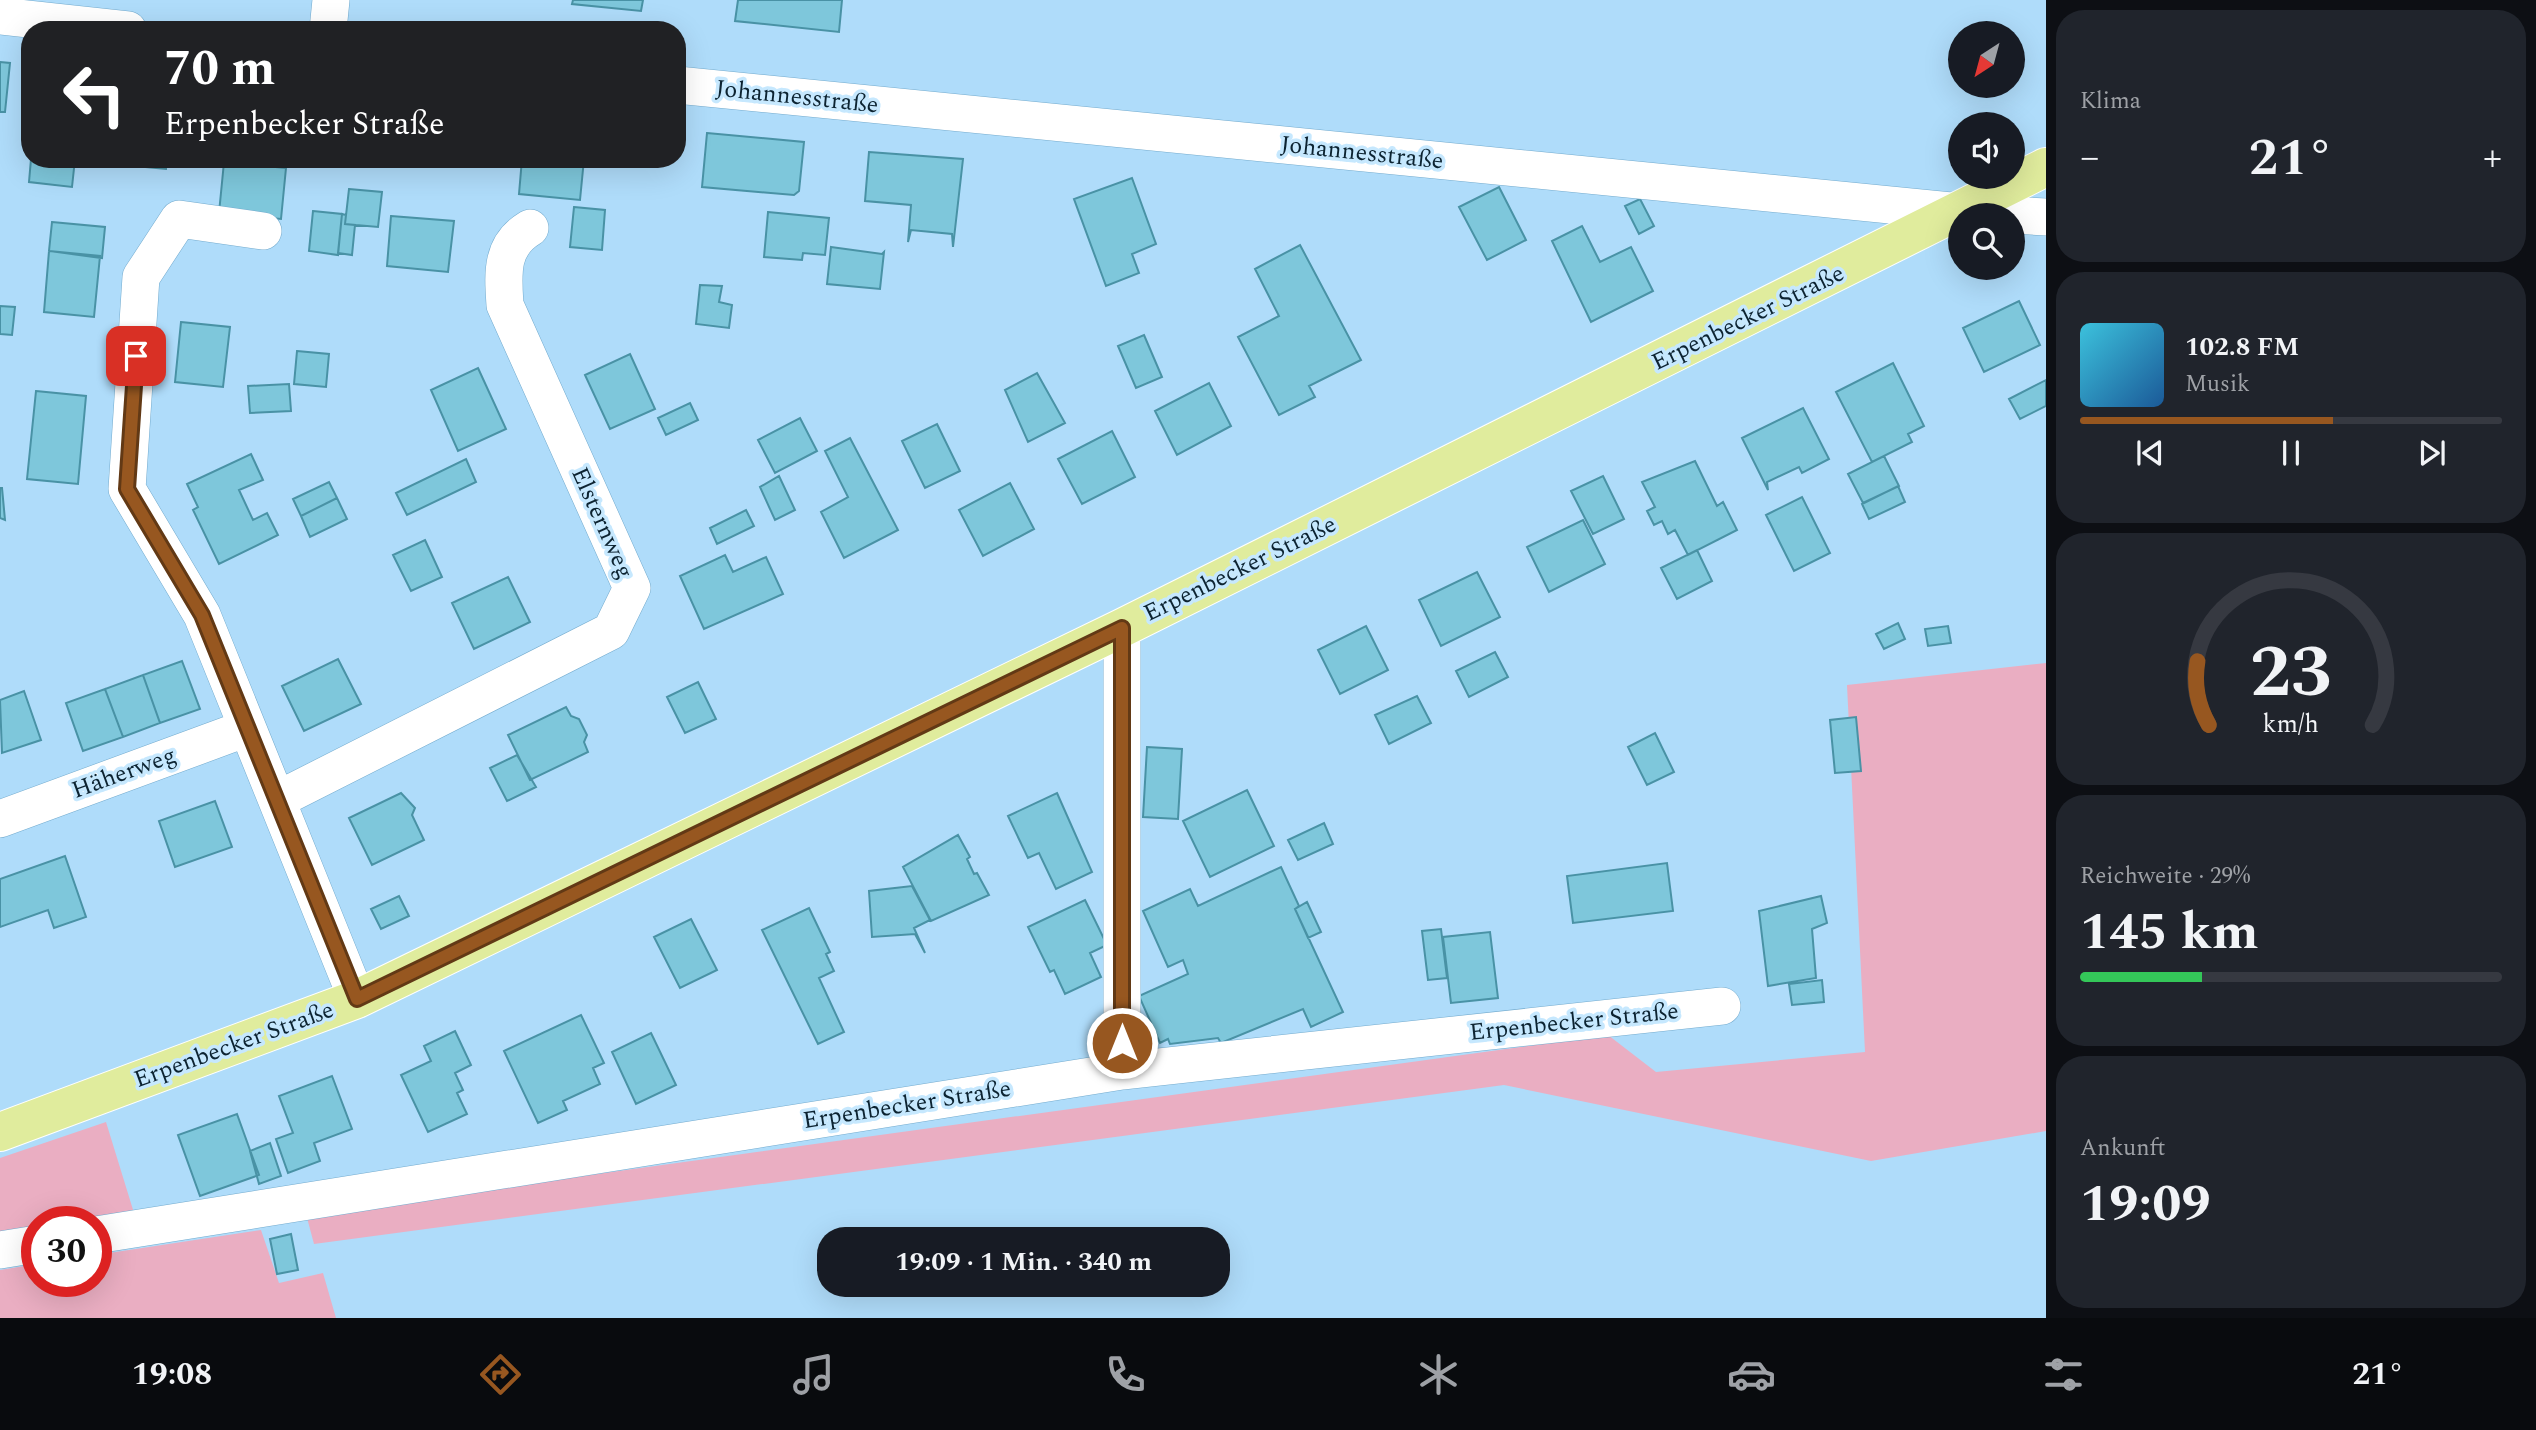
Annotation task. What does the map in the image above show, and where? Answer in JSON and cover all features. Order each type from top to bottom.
[{"type":"main road","name":"Erpenbecker Straße","points":[[1978,203],[2046,167]]},
{"type":"main road","name":"Erpenbecker Straße","points":[[0,1132],[357,999],[1122,628],[1948,218]]},
{"type":"street","points":[[329,21],[331,0]]},
{"type":"street","points":[[0,16],[46,21]]},
{"type":"street","name":"Johannesstraße","points":[[686,86],[1948,211]]},
{"type":"street","name":"Johannesstraße","points":[[2025,216],[2046,217]]},
{"type":"street","points":[[263,231],[179,219],[141,277],[127,489],[202,615],[357,999]]},
{"type":"street","name":"Elsternweg","points":[[277,800],[611,631],[632,589],[505,305],[503,270],[508,250],[517,235],[530,228]]},
{"type":"street","points":[[1122,628],[1122,1071]]},
{"type":"street","name":"Häherweg","points":[[0,819],[247,728]]},
{"type":"street","name":"Erpenbecker Straße","points":[[112,1232],[1122,1071],[1722,1006]]},
{"type":"street","points":[[0,1250],[21,1247]]},
{"type":"shaded area","points":[[2046,663],[2046,1131],[1871,1161],[1504,1085],[314,1244],[306,1214],[1608,1035],[1656,1072],[1865,1052],[1847,685]]},
{"type":"shaded area","points":[[106,1122],[134,1213],[112,1216],[112,1206],[21,1206],[21,1231],[0,1234],[0,1158]]},
{"type":"shaded area","points":[[261,1230],[279,1283],[323,1273],[336,1318],[0,1318],[0,1270],[21,1267],[21,1297],[112,1297],[112,1253]]},
{"type":"building","points":[[573,0],[643,0],[641,11],[572,4]]},
{"type":"building","points":[[738,0],[842,0],[839,32],[735,21]]},
{"type":"building","points":[[0,62],[10,63],[5,112],[0,112]]},
{"type":"building","points":[[707,133],[804,142],[799,191],[794,195],[702,187]]},
{"type":"building","points":[[869,152],[963,159],[953,247],[952,234],[911,230],[908,242],[911,205],[865,201]]},
{"type":"building","points":[[30,168],[74,168],[72,187],[29,182]]},
{"type":"building","points":[[223,168],[286,168],[281,219],[219,213]]},
{"type":"building","points":[[521,168],[583,168],[580,200],[519,194]]},
{"type":"building","points":[[1132,178],[1156,244],[1132,254],[1139,273],[1106,286],[1074,199]]},
{"type":"building","points":[[1499,187],[1526,240],[1487,260],[1459,207]]},
{"type":"building","points":[[349,189],[382,192],[378,227],[345,224]]},
{"type":"building","points":[[1640,199],[1654,226],[1639,234],[1625,206]]},
{"type":"building","points":[[574,207],[605,210],[602,250],[570,247]]},
{"type":"building","points":[[313,211],[342,214],[338,255],[309,251]]},
{"type":"building","points":[[768,212],[829,218],[825,255],[803,253],[802,260],[764,257]]},
{"type":"building","points":[[342,214],[346,215],[345,224],[355,225],[352,255],[338,253]]},
{"type":"building","points":[[391,216],[454,221],[448,272],[387,266]]},
{"type":"building","points":[[52,222],[105,227],[102,258],[49,251]]},
{"type":"building","points":[[1582,226],[1600,262],[1631,247],[1653,291],[1591,322],[1552,241]]},
{"type":"building","points":[[1300,245],[1361,360],[1309,386],[1315,397],[1279,415],[1238,337],[1279,316],[1255,269]]},
{"type":"building","points":[[831,247],[882,254],[884,252],[880,289],[827,284]]},
{"type":"building","points":[[49,251],[100,256],[94,317],[44,312]]},
{"type":"building","points":[[700,285],[722,286],[719,302],[732,305],[729,328],[696,324]]},
{"type":"building","points":[[2019,301],[2040,345],[1984,372],[1963,328]]},
{"type":"building","points":[[0,306],[15,307],[12,335],[0,334]]},
{"type":"building","points":[[181,322],[230,327],[223,387],[175,382]]},
{"type":"building","points":[[1144,335],[1162,377],[1136,388],[1118,346]]},
{"type":"building","points":[[297,351],[329,354],[326,387],[294,384]]},
{"type":"building","points":[[630,354],[655,409],[610,429],[585,375]]},
{"type":"building","points":[[1893,363],[1924,426],[1908,434],[1912,442],[1872,462],[1836,392]]},
{"type":"building","points":[[478,368],[506,429],[458,451],[431,390]]},
{"type":"building","points":[[1037,373],[1065,423],[1028,442],[1005,390]]},
{"type":"building","points":[[2046,380],[2046,406],[2020,419],[2009,399]]},
{"type":"building","points":[[1209,383],[1231,426],[1177,455],[1155,411]]},
{"type":"building","points":[[289,384],[291,411],[250,413],[248,386]]},
{"type":"building","points":[[36,391],[86,396],[78,484],[27,479]]},
{"type":"building","points":[[690,403],[698,420],[666,435],[658,418]]},
{"type":"building","points":[[1803,408],[1829,459],[1802,473],[1799,467],[1767,482],[1768,490],[1742,438]]},
{"type":"building","points":[[800,418],[817,451],[775,473],[758,440]]},
{"type":"building","points":[[937,424],[960,471],[925,488],[902,441]]},
{"type":"building","points":[[1112,431],[1135,477],[1082,504],[1058,459]]},
{"type":"building","points":[[850,438],[898,530],[844,558],[821,512],[848,497],[825,451]]},
{"type":"building","points":[[251,454],[263,480],[239,490],[253,520],[267,513],[278,535],[219,564],[193,510],[198,507],[187,484]]},
{"type":"building","points":[[1884,456],[1899,486],[1863,503],[1848,474]]},
{"type":"building","points":[[466,459],[476,482],[407,515],[396,493]]},
{"type":"building","points":[[1695,461],[1717,506],[1723,502],[1737,530],[1688,555],[1675,530],[1668,534],[1662,521],[1654,525],[1647,511],[1655,507],[1642,482]]},
{"type":"building","points":[[779,476],[795,510],[775,520],[760,487]]},
{"type":"building","points":[[1603,476],[1624,519],[1593,534],[1571,491]]},
{"type":"building","points":[[329,482],[337,498],[301,516],[293,499]]},
{"type":"building","points":[[1010,483],[1034,529],[983,556],[959,510]]},
{"type":"building","points":[[1898,486],[1905,502],[1869,519],[1862,504]]},
{"type":"building","points":[[2,488],[5,520],[0,518]]},
{"type":"building","points":[[1802,497],[1830,553],[1794,571],[1766,515]]},
{"type":"building","points":[[337,498],[347,519],[310,537],[301,516]]},
{"type":"building","points":[[746,510],[754,526],[717,544],[710,528]]},
{"type":"building","points":[[1583,520],[1605,564],[1549,592],[1527,547]]},
{"type":"building","points":[[425,540],[442,577],[411,591],[393,555]]},
{"type":"building","points":[[1697,550],[1712,581],[1677,599],[1661,568]]},
{"type":"building","points":[[725,555],[733,572],[766,557],[783,594],[704,629],[680,576]]},
{"type":"building","points":[[1477,572],[1500,617],[1441,646],[1419,600]]},
{"type":"building","points":[[508,577],[530,622],[474,649],[452,603]]},
{"type":"building","points":[[1898,623],[1905,639],[1884,649],[1876,634]]},
{"type":"building","points":[[1366,626],[1388,670],[1340,694],[1318,650]]},
{"type":"building","points":[[1948,626],[1951,643],[1928,646],[1925,629]]},
{"type":"building","points":[[1495,652],[1508,677],[1469,697],[1456,671]]},
{"type":"building","points":[[338,659],[361,704],[304,731],[282,686]]},
{"type":"building","points":[[182,661],[200,709],[160,723],[143,675]]},
{"type":"building","points":[[143,675],[160,723],[123,737],[105,689]]},
{"type":"building","points":[[698,682],[716,719],[685,733],[667,697]]},
{"type":"building","points":[[105,689],[123,737],[83,751],[66,703]]},
{"type":"building","points":[[24,691],[41,740],[2,753],[0,700]]},
{"type":"building","points":[[1417,696],[1431,723],[1389,744],[1375,715]]},
{"type":"building","points":[[566,707],[571,716],[579,719],[587,735],[584,742],[588,752],[530,780],[508,735]]},
{"type":"building","points":[[1856,717],[1861,771],[1835,773],[1830,720]]},
{"type":"building","points":[[1655,733],[1674,772],[1647,785],[1628,747]]},
{"type":"building","points":[[1147,747],[1182,749],[1178,819],[1143,817]]},
{"type":"building","points":[[517,755],[536,787],[507,801],[490,768]]},
{"type":"building","points":[[1247,790],[1274,846],[1210,877],[1183,821]]},
{"type":"building","points":[[401,793],[415,808],[412,815],[424,840],[372,865],[349,818]]},
{"type":"building","points":[[1057,793],[1092,872],[1056,889],[1039,853],[1028,858],[1008,816]]},
{"type":"building","points":[[215,801],[232,847],[175,867],[159,821]]},
{"type":"building","points":[[1324,823],[1333,844],[1298,860],[1288,840]]},
{"type":"building","points":[[958,835],[970,857],[967,859],[974,874],[977,873],[989,895],[931,921],[903,867]]},
{"type":"building","points":[[65,856],[86,917],[54,928],[48,910],[0,927],[0,879]]},
{"type":"building","points":[[1667,863],[1673,911],[1573,923],[1567,876]]},
{"type":"building","points":[[1281,867],[1299,906],[1295,909],[1343,1012],[1311,1027],[1303,1009],[1221,1043],[1218,1038],[1170,1044],[1168,1039],[1160,1043],[1139,996],[1188,974],[1183,960],[1168,967],[1143,911],[1190,889],[1198,906]]},
{"type":"building","points":[[912,886],[930,920],[914,928],[925,953],[915,934],[872,937],[869,891]]},
{"type":"building","points":[[399,896],[409,916],[381,929],[371,909]]},
{"type":"building","points":[[1821,896],[1827,923],[1812,929],[1816,978],[1768,986],[1759,911]]},
{"type":"building","points":[[1085,900],[1107,945],[1090,953],[1101,977],[1065,994],[1054,970],[1050,972],[1028,927]]},
{"type":"building","points":[[1307,902],[1321,932],[1308,938],[1295,909]]},
{"type":"building","points":[[809,908],[830,952],[826,954],[834,971],[819,978],[844,1032],[818,1044],[762,930]]},
{"type":"building","points":[[691,919],[717,970],[680,988],[654,937]]},
{"type":"building","points":[[1441,929],[1447,978],[1428,980],[1422,931]]},
{"type":"building","points":[[1490,932],[1498,998],[1451,1003],[1443,937]]},
{"type":"building","points":[[1822,980],[1824,1002],[1792,1005],[1789,984]]},
{"type":"building","points":[[581,1015],[604,1063],[593,1068],[600,1084],[563,1101],[567,1110],[538,1123],[504,1051]]},
{"type":"building","points":[[455,1031],[471,1065],[455,1073],[463,1090],[457,1093],[467,1114],[428,1132],[401,1075],[431,1061],[424,1046]]},
{"type":"building","points":[[651,1033],[676,1085],[636,1104],[612,1052]]},
{"type":"building","points":[[332,1076],[352,1129],[314,1143],[320,1161],[288,1173],[276,1139],[293,1133],[279,1096]]},
{"type":"building","points":[[237,1114],[259,1175],[200,1196],[178,1135]]},
{"type":"building","points":[[270,1143],[281,1176],[259,1184],[250,1151]]},
{"type":"building","points":[[291,1234],[298,1270],[277,1274],[270,1239]]},
{"type":"route","points":[[136,356],[127,489],[202,615],[357,999],[1122,628],[1122,1043]]}]
